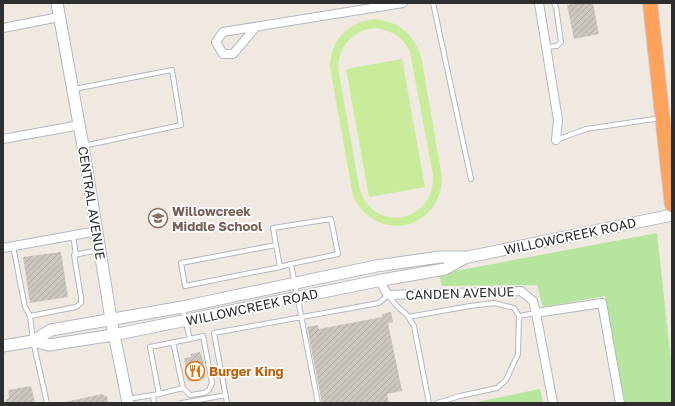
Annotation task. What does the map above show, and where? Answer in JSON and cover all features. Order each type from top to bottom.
[{"type":"highway","points":[[650,3],[672,205]]},
{"type":"main road","name":"CENTRAL AVENUE","points":[[57,3],[80,125],[110,320],[127,401]]},
{"type":"main road","name":"WILLOWCREEK ROAD","points":[[3,346],[33,341],[51,330],[182,307],[376,266],[440,257],[468,257],[672,215]]},
{"type":"main road","name":"WILLOWCREEK ROAD","points":[[33,341],[49,345],[113,335],[445,268],[468,257]]},
{"type":"street","points":[[256,27],[233,54],[223,54],[216,42],[222,32],[403,3]]},
{"type":"street","points":[[539,3],[558,120],[556,140]]},
{"type":"street","points":[[3,28],[59,17]]},
{"type":"street","points":[[3,139],[80,125]]},
{"type":"street","points":[[3,248],[97,231]]},
{"type":"street","name":"CANDEN AVENUE","points":[[382,280],[385,291],[388,295],[521,292],[533,301],[553,403]]},
{"type":"street","points":[[536,313],[602,303],[620,403]]},
{"type":"lane","points":[[432,3],[471,179]]},
{"type":"lane","points":[[546,47],[557,46],[562,42],[554,3]]},
{"type":"lane","points":[[73,89],[172,70],[181,125],[83,146]]},
{"type":"lane","points":[[556,140],[586,129],[662,118]]},
{"type":"lane","points":[[276,245],[181,263],[185,286],[280,267],[338,254],[331,219],[273,228],[280,267]]},
{"type":"lane","points":[[30,316],[76,307],[81,303],[74,255],[76,255],[73,235]]},
{"type":"lane","points":[[14,246],[25,306],[30,316],[33,341],[47,403]]},
{"type":"lane","points":[[76,255],[100,250]]},
{"type":"lane","points":[[291,264],[318,403]]},
{"type":"lane","points":[[227,403],[214,333],[378,303],[388,295],[414,326],[429,403]]},
{"type":"lane","points":[[408,317],[494,303],[514,308],[519,316],[518,354],[506,380],[497,388],[436,403]]},
{"type":"lane","points":[[182,307],[184,321],[190,339]]},
{"type":"lane","points":[[519,316],[536,313]]},
{"type":"lane","points":[[159,394],[150,347],[174,342],[190,339],[203,336],[212,383],[210,390],[196,395],[190,395],[183,388],[174,342]]},
{"type":"lane","points":[[127,401],[183,388]]},
{"type":"lane","points":[[153,395],[154,403]]},
{"type":"lane","points":[[182,403],[226,395]]},
{"type":"green space","points":[[374,19],[383,20],[406,31],[416,44],[422,61],[442,178],[439,196],[430,210],[419,220],[405,225],[391,225],[376,221],[363,211],[353,196],[330,67],[333,49],[342,34],[355,24]],"holes":[[[373,28],[390,32],[400,38],[410,52],[433,175],[431,192],[424,205],[413,213],[401,217],[388,217],[375,212],[365,201],[359,186],[338,68],[344,46],[353,36],[359,32]]]},
{"type":"green space","points":[[402,59],[425,187],[369,197],[346,69]]},
{"type":"green space","points":[[657,233],[672,370],[672,403],[625,403],[605,296],[543,307],[537,285],[442,286],[439,274]]},
{"type":"green space","points":[[540,389],[543,403],[472,403]]},
{"type":"building","points":[[593,3],[599,34],[574,39],[567,5]]},
{"type":"building","points":[[61,252],[68,297],[30,303],[23,257]]},
{"type":"building","points":[[391,312],[393,322],[388,323],[402,391],[387,394],[389,403],[322,403],[307,327],[318,325],[319,329],[382,317],[382,314]]},
{"type":"building","name":"Burger King","points":[[200,352],[204,363],[202,364],[205,378],[188,381],[184,358],[191,357],[191,354]]},
{"type":"building","points":[[31,386],[35,403],[6,403],[6,399],[9,398],[8,390]]},
{"type":"building","points":[[102,394],[107,397],[108,403],[60,403]]},
{"type":"place","name":"Willowcreek Middle School","points":[[158,218]]},
{"type":"place","name":"Burger King","points":[[195,371]]}]
